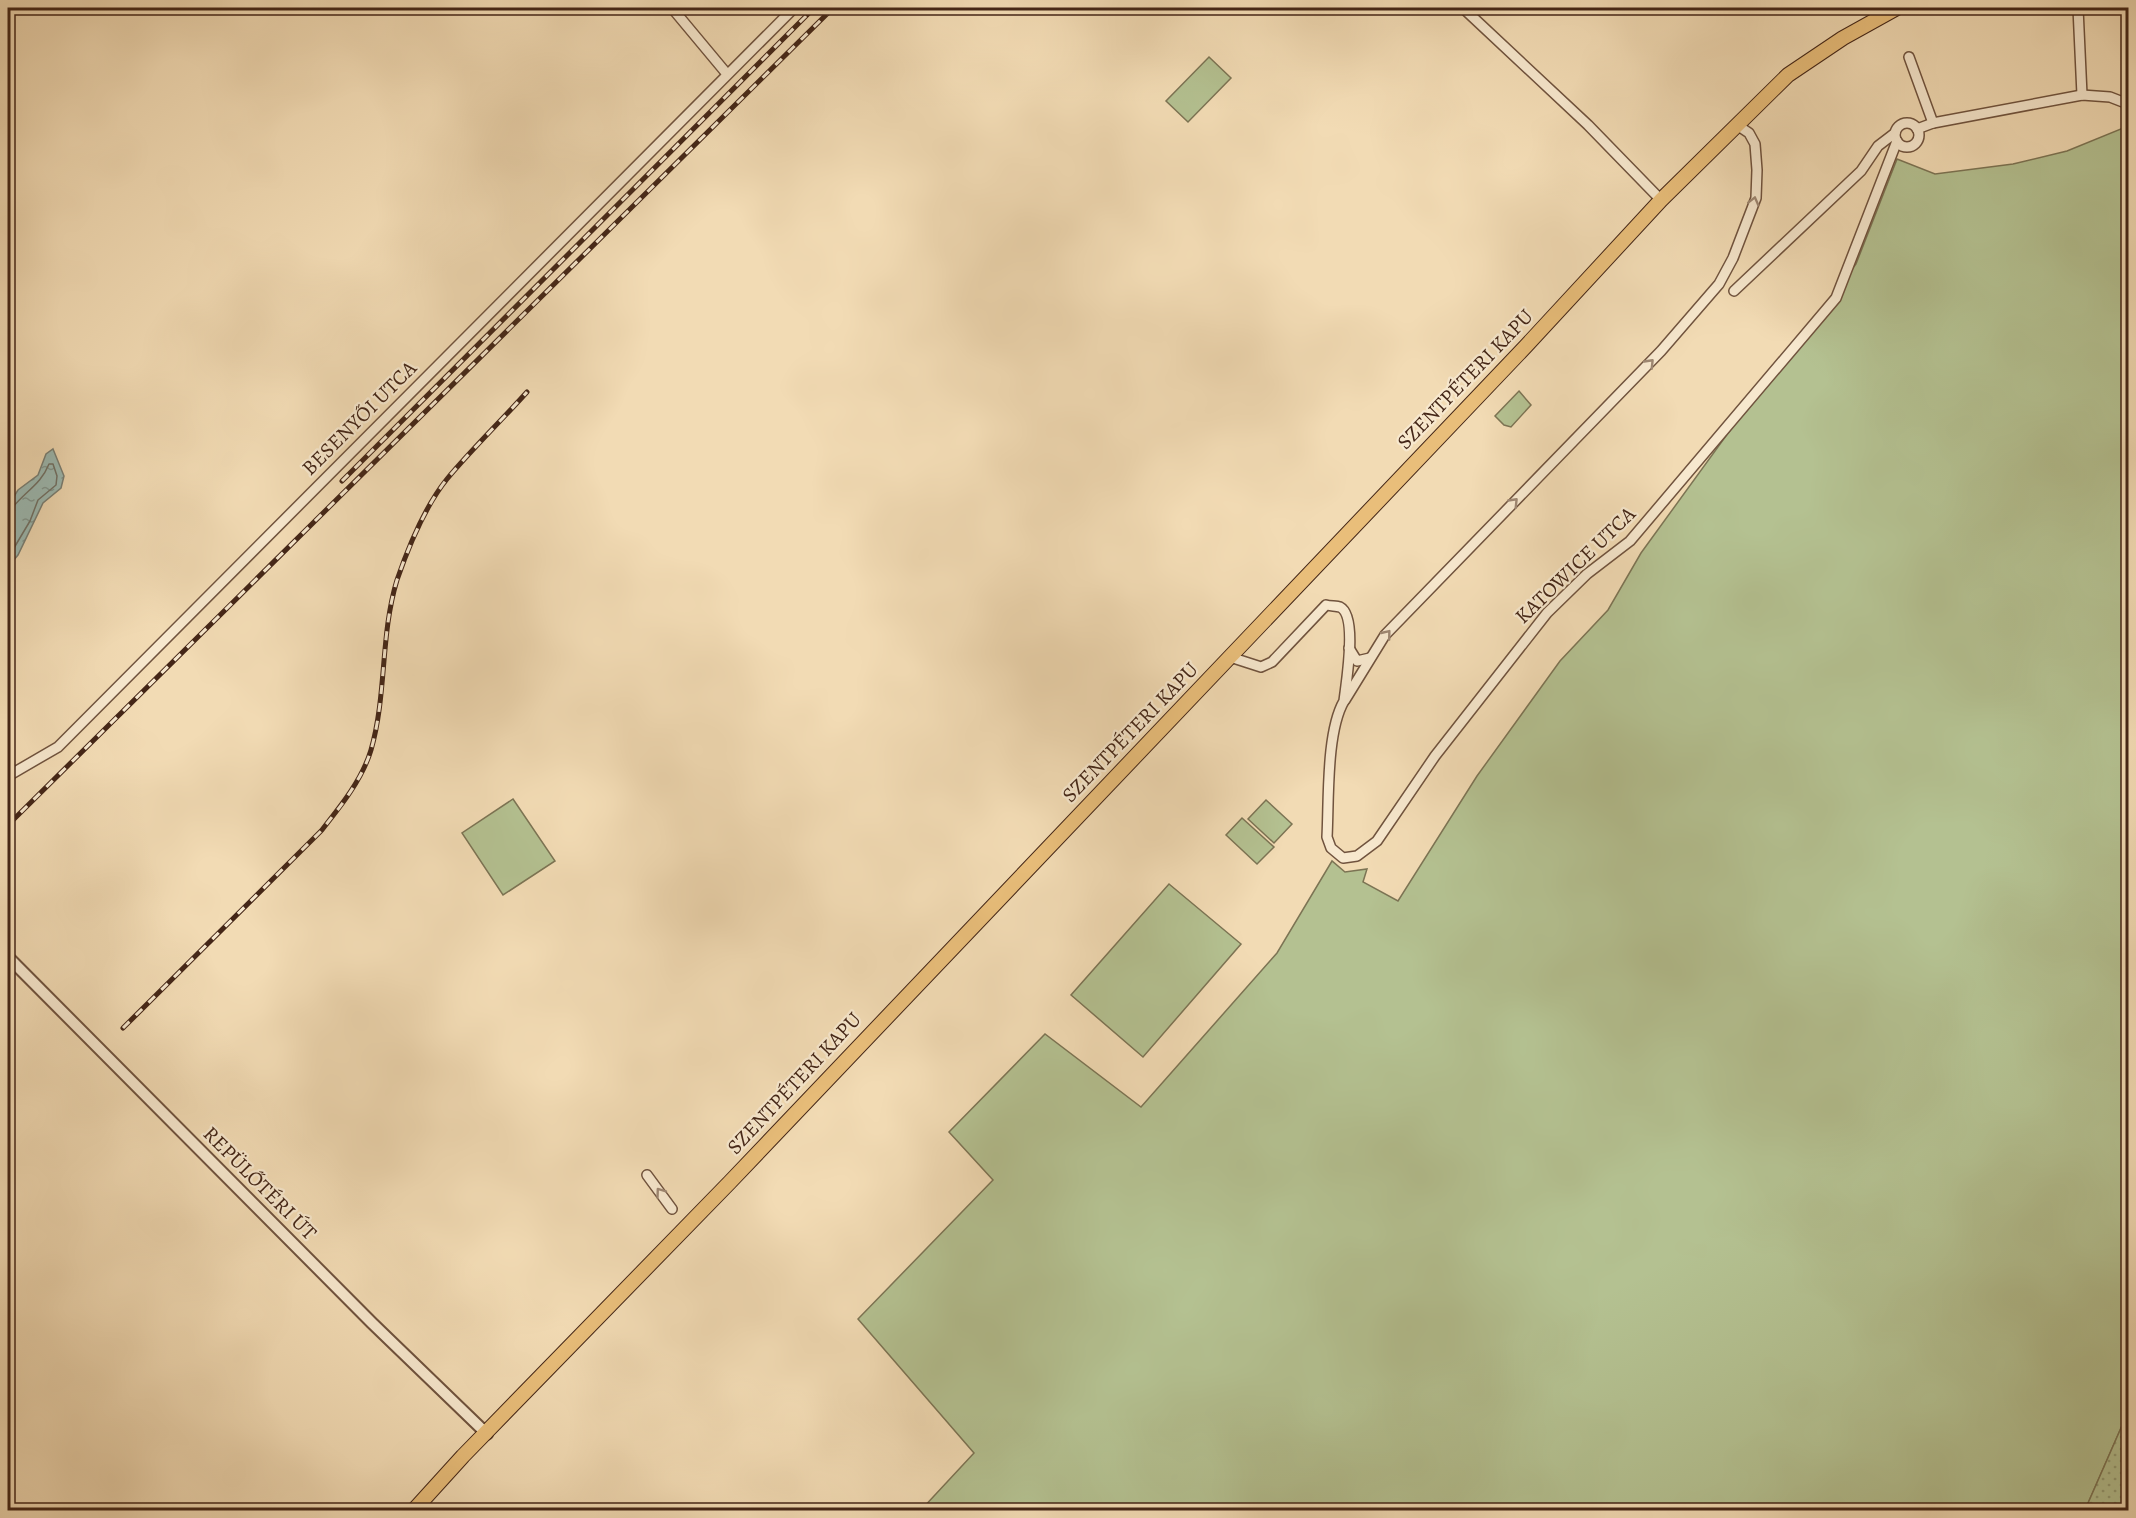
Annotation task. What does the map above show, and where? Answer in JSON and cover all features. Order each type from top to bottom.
[{"type":"main road","name":"SZENTPÉTERI KAPU","points":[[414,1510],[463,1456],[487,1434],[1534,338],[1661,200],[1788,75],[1814,56],[1892,8]]},
{"type":"street","points":[[672,8],[727,74]]},
{"type":"street","name":"BESENYŐI UTCA","points":[[8,776],[58,747],[794,8]]},
{"type":"street","points":[[1463,8],[1588,125],[1661,200]]},
{"type":"street","points":[[2078,8],[2082,94]]},
{"type":"street","points":[[1909,57],[1933,123]]},
{"type":"street","points":[[1917,129],[1933,123],[2082,94],[2110,97],[2128,104]]},
{"type":"street","points":[[1906,123],[1917,129],[1919,136],[1914,146],[1902,147],[1896,137],[1899,126],[1906,123]]},
{"type":"street","name":"KATOWICE UTCA","points":[[1737,125],[1749,133],[1755,144],[1756,198],[1719,284],[1661,351],[1385,635],[1339,710],[1330,762],[1327,837],[1336,854],[1349,858],[1364,852],[1377,841],[1435,756],[1546,613],[1587,574],[1630,541],[1836,298],[1896,137]]},
{"type":"street","points":[[1734,291],[1861,171],[1878,146],[1896,137]]},
{"type":"street","name":"KATOWICE UTCA","points":[[1230,657],[1260,667],[1272,662],[1326,605],[1341,607],[1349,616],[1349,648],[1344,701]]},
{"type":"street","points":[[1349,648],[1357,661],[1370,658]]},
{"type":"street","name":"REPÜLŐTÉRI ÚT","points":[[8,957],[372,1323],[487,1434]]},
{"type":"street","points":[[647,1175],[672,1209]]},
{"type":"green space","points":[[1209,57],[1231,78],[1188,122],[1166,101]]},
{"type":"green space","points":[[2128,126],[2128,1412],[2085,1510],[921,1510],[974,1453],[858,1319],[993,1180],[949,1132],[1045,1034],[1141,1107],[1277,953],[1332,861],[1345,872],[1367,869],[1363,882],[1398,901],[1477,776],[1560,661],[1608,610],[1641,553],[1760,389],[1856,264],[1897,159],[1935,174],[2013,164],[2067,151]]},
{"type":"green space","points":[[1519,391],[1531,405],[1511,427],[1504,425],[1495,416]]},
{"type":"green space","points":[[513,799],[555,861],[503,895],[462,833]]},
{"type":"green space","points":[[1266,800],[1292,824],[1274,843],[1248,819]]},
{"type":"green space","points":[[1242,818],[1274,847],[1257,864],[1226,835]]},
{"type":"green space","points":[[1169,884],[1241,944],[1143,1057],[1071,995]]},
{"type":"green space","points":[[2128,1412],[2128,1510],[2085,1510]]},
{"type":"water","points":[[53,449],[64,476],[61,488],[43,503],[18,555],[8,567],[8,506],[18,490],[38,475],[46,454]]},
{"type":"railway","points":[[342,481],[814,8]]},
{"type":"railway","points":[[8,825],[833,8]]},
{"type":"railway","points":[[123,1028],[321,831],[350,793],[371,750],[379,708],[392,601],[397,580],[412,541],[439,489],[527,392]]}]
